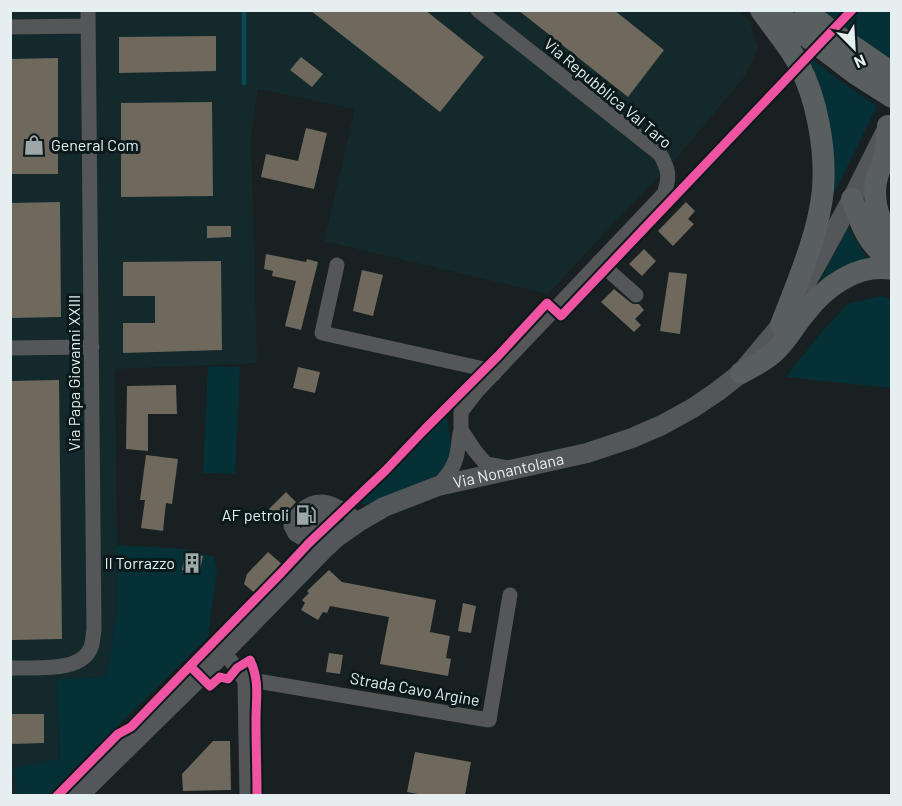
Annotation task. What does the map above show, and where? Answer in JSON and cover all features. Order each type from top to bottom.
[{"type":"highway","points":[[760,10],[786,43],[798,63],[811,96],[819,127],[823,159],[823,188],[818,215],[804,265],[781,325]]},
{"type":"highway","points":[[772,10],[856,74],[891,97]]},
{"type":"highway","points":[[805,10],[891,73]]},
{"type":"highway","points":[[890,123],[885,155],[877,178],[876,193],[877,212],[891,244]]},
{"type":"highway","points":[[852,199],[869,240],[891,264]]},
{"type":"highway","points":[[741,373],[772,354],[819,297],[845,278],[865,270],[882,267],[891,269]]},
{"type":"main road","name":"Via Nonantolana","points":[[78,795],[323,550],[360,521],[384,507],[438,486],[587,453],[632,438],[693,408],[741,373],[781,325],[852,199],[890,123]]},
{"type":"street","name":"Via Repubblica Val Taro","points":[[438,486],[450,472],[456,460],[461,430],[461,412],[477,392],[664,194],[669,182],[667,167],[660,154],[478,10]]},
{"type":"street","points":[[10,27],[88,18]]},
{"type":"street","name":"Via Papa Giovanni XXIII","points":[[10,668],[59,667],[72,664],[84,658],[92,646],[94,618],[88,18]]},
{"type":"street","points":[[599,262],[636,295]]},
{"type":"street","points":[[337,265],[322,333],[484,369],[494,374]]},
{"type":"street","points":[[10,348],[92,346]]},
{"type":"street","points":[[461,430],[486,464],[514,468]]},
{"type":"street","points":[[323,550],[295,534],[291,526],[292,521],[307,505],[329,503],[360,521]]},
{"type":"street","name":"Strada Cavo Argine","points":[[245,681],[257,681],[489,720],[510,595]]},
{"type":"street","points":[[223,652],[245,681],[247,795]]},
{"type":"shaded area","points":[[10,11],[739,11],[750,21],[758,48],[745,76],[675,160],[548,294],[324,241],[355,109],[258,89],[251,137],[257,363],[115,369],[118,607],[106,677],[56,679],[61,795],[11,795]]},
{"type":"shaded area","points":[[818,11],[891,11],[891,63]]},
{"type":"shaded area","points":[[783,35],[832,75],[877,106],[818,226],[821,123]]},
{"type":"shaded area","points":[[848,227],[862,251],[873,263],[818,285]]},
{"type":"shaded area","points":[[883,296],[891,299],[891,388],[786,377],[825,328],[849,303]]},
{"type":"shaded area","points":[[208,366],[240,367],[235,474],[203,473]]},
{"type":"shaded area","points":[[446,415],[451,446],[448,460],[439,474],[367,505],[360,503]]},
{"type":"shaded area","points":[[117,545],[185,549],[214,557],[217,569],[208,637],[48,795],[17,795],[15,768],[60,759],[56,679],[106,677],[118,607]]},
{"type":"building","points":[[310,10],[425,10],[484,57],[440,112]]},
{"type":"building","points":[[518,10],[614,10],[664,50],[628,97]]},
{"type":"building","points":[[216,36],[216,71],[119,73],[119,37]]},
{"type":"building","points":[[301,57],[323,74],[312,87],[290,70]]},
{"type":"building","points":[[58,58],[58,174],[10,174],[10,59]]},
{"type":"building","points":[[212,102],[213,196],[121,197],[121,103]]},
{"type":"building","points":[[306,128],[327,133],[314,189],[261,177],[266,154],[298,161]]},
{"type":"building","points":[[60,202],[61,317],[10,318],[10,203]]},
{"type":"building","points":[[686,202],[695,211],[688,219],[694,224],[673,246],[658,231]]},
{"type":"building","points":[[207,226],[231,226],[231,237],[207,238]]},
{"type":"building","points":[[644,249],[656,261],[642,276],[629,264]]},
{"type":"building","points":[[266,254],[306,262],[307,259],[318,262],[301,330],[285,326],[296,281],[272,276],[273,271],[264,269]]},
{"type":"building","points":[[221,261],[222,350],[123,353],[123,323],[155,323],[155,296],[123,296],[123,262]]},
{"type":"building","points":[[362,270],[383,275],[373,316],[353,311]]},
{"type":"building","points":[[669,272],[687,274],[680,334],[660,331]]},
{"type":"building","points":[[614,289],[633,304],[639,304],[644,310],[635,319],[641,325],[634,332],[601,302]]},
{"type":"building","points":[[298,367],[320,372],[315,393],[293,388]]},
{"type":"building","points":[[59,380],[62,639],[12,640],[10,381]]},
{"type":"building","points":[[176,385],[177,414],[148,414],[148,451],[126,449],[127,386]]},
{"type":"building","points":[[146,455],[178,459],[172,504],[166,503],[163,531],[141,528],[145,500],[140,500]]},
{"type":"building","points":[[286,492],[296,502],[283,519],[278,518],[269,509]]},
{"type":"building","points":[[268,552],[283,565],[256,594],[244,584],[247,574]]},
{"type":"building","name":"Il Torrazzo","points":[[185,553],[203,556],[199,574],[182,570]]},
{"type":"building","points":[[329,570],[342,582],[436,600],[430,632],[450,636],[446,658],[451,659],[448,676],[380,664],[389,617],[330,606],[327,613],[323,612],[318,620],[301,610],[305,603],[302,600],[309,593],[307,591]]},
{"type":"building","points":[[463,603],[476,606],[471,633],[458,631]]},
{"type":"building","points":[[329,653],[343,655],[340,674],[326,672]]},
{"type":"building","points":[[10,714],[44,714],[44,743],[10,744]]},
{"type":"building","points":[[213,741],[230,741],[231,790],[183,791],[182,774]]},
{"type":"building","points":[[415,752],[471,762],[465,795],[423,795],[407,792]]},
{"type":"waterway","points":[[244,10],[244,83]]},
{"type":"cycle path","points":[[257,796],[257,690],[250,660],[237,668],[228,679],[220,677],[210,686],[190,666],[309,543],[386,470],[547,303],[561,316],[852,10]]},
{"type":"cycle path","points":[[57,796],[118,734],[131,727],[190,666]]},
{"type":"place","name":"General Com","points":[[34,145]]},
{"type":"place","name":"AF petroli","points":[[306,515]]},
{"type":"place","name":"Il Torrazzo","points":[[192,563]]}]
